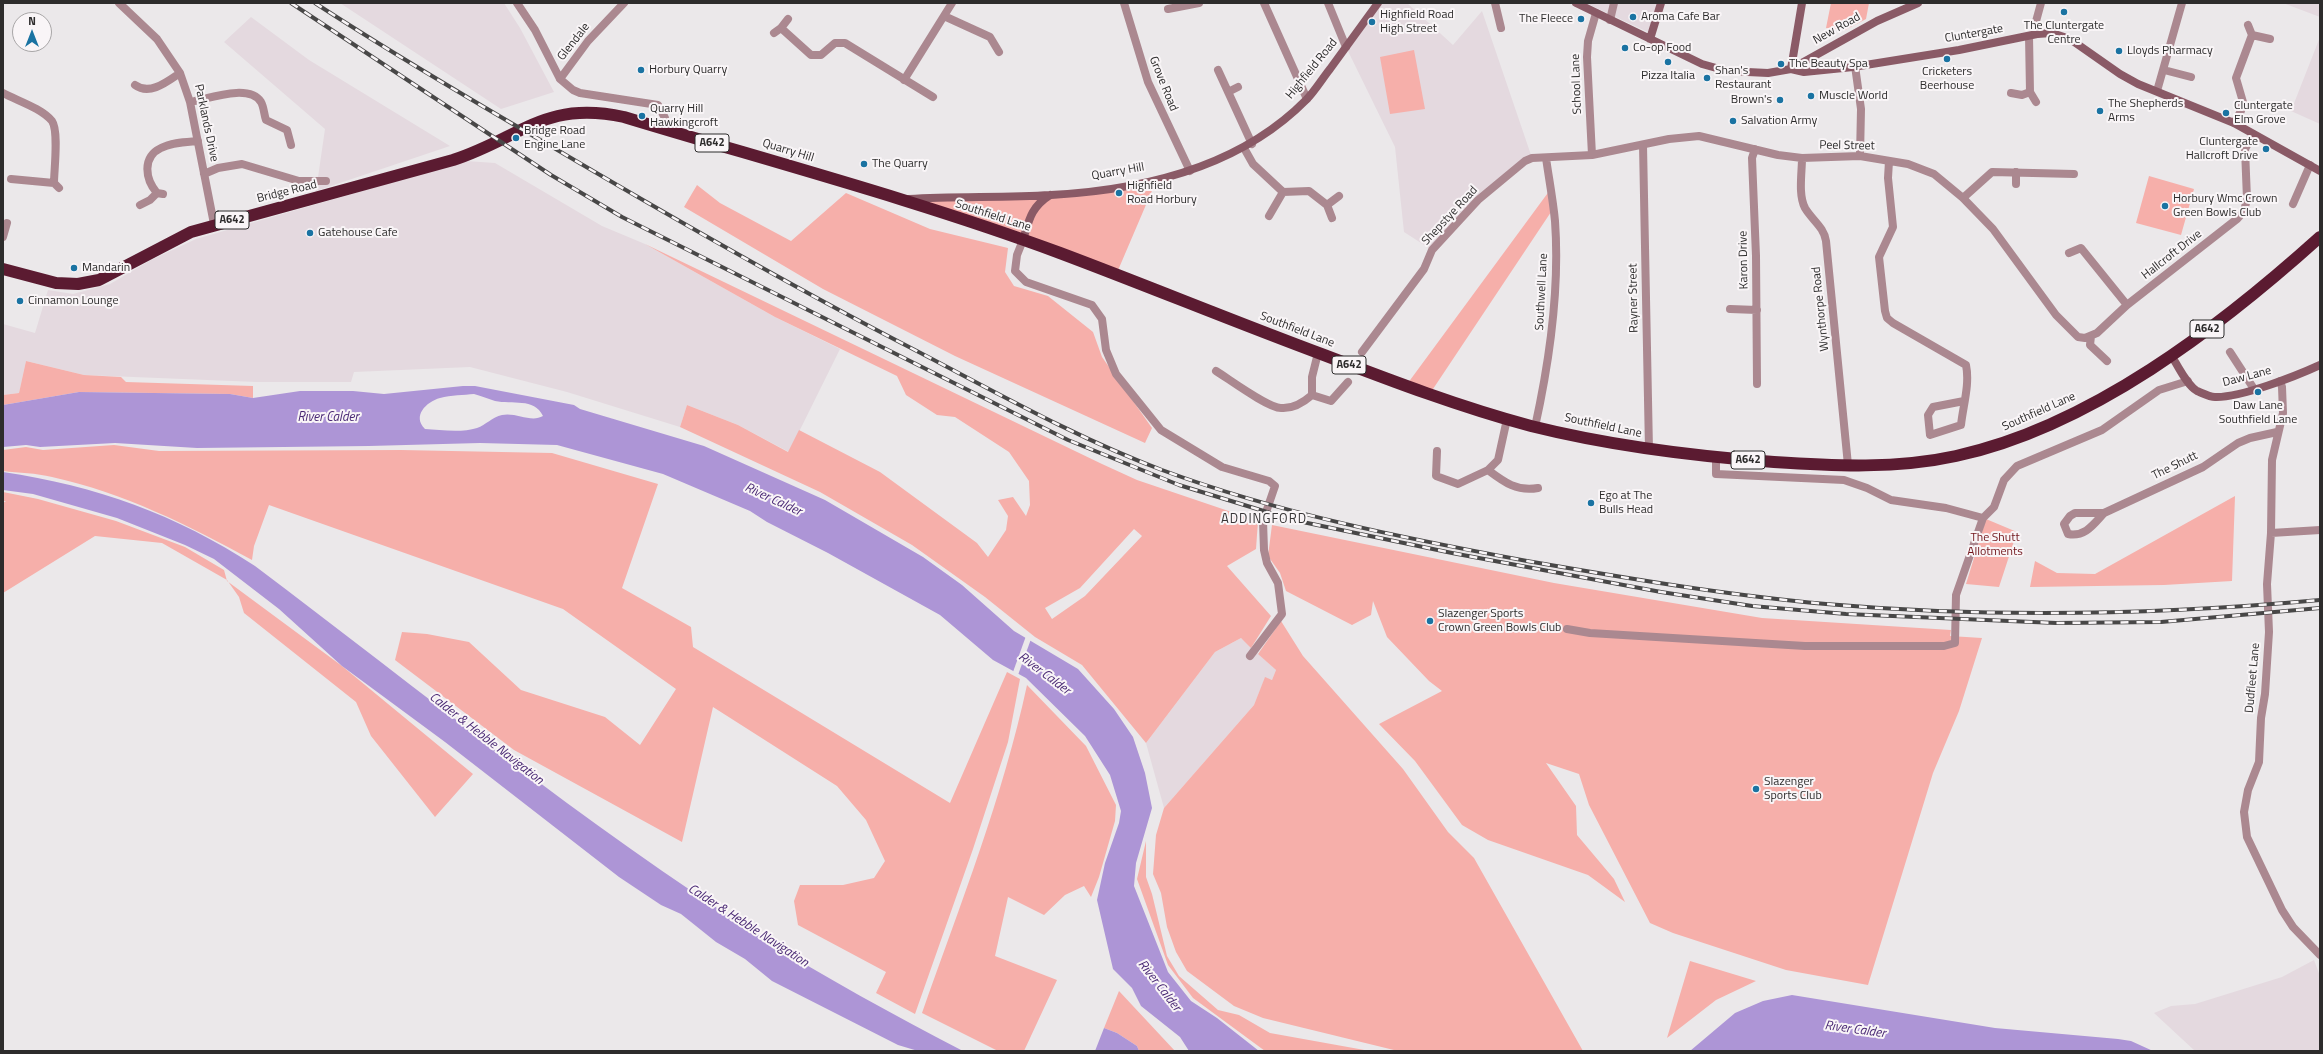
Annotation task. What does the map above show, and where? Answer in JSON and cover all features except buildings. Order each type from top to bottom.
[{"type":"highway","name":"Quarry Hill","points":[[469,155],[522,128],[550,116],[574,112],[601,112],[900,200]]},
{"type":"highway","name":"Bridge Road","points":[[3,269],[56,283],[78,284],[99,280],[164,245],[214,224],[348,191],[469,155]]},
{"type":"highway","name":"Southfield Lane","points":[[900,200],[1023,240],[1438,399],[1535,427],[1649,450],[1716,458],[1848,465],[1883,465],[1953,457],[1999,444],[2042,428],[2084,408],[2172,356],[2290,264],[2320,237]]},
{"type":"main road","name":"Highfield Road","points":[[1190,171],[1252,144],[1279,124],[1307,99],[1378,3]]},
{"type":"main road","points":[[1576,3],[1702,64],[1715,68],[1768,73],[1791,69],[1802,3]]},
{"type":"main road","points":[[1650,39],[1661,3]]},
{"type":"main road","name":"New Road","points":[[1791,69],[1877,21],[1918,3]]},
{"type":"main road","name":"Cluntergate","points":[[1791,69],[1804,72],[1855,66],[1959,50],[2033,35],[2052,33],[2070,39],[2120,74],[2138,84],[2234,123],[2320,171]]},
{"type":"main road","name":"Quarry Hill","points":[[900,200],[950,196],[1050,195],[1116,189],[1190,171]]},
{"type":"main road","points":[[1023,240],[1032,212],[1039,202],[1050,195]]},
{"type":"main road","name":"Daw Lane","points":[[2172,356],[2188,381],[2196,390],[2213,397],[2229,396],[2280,381],[2320,365]]},
{"type":"street","name":"Parklands Drive","points":[[119,3],[157,39],[180,73],[190,102],[214,224]]},
{"type":"street","points":[[517,3],[535,30],[560,79],[580,94],[658,105],[665,118],[666,130]]},
{"type":"street","name":"Glendale","points":[[560,79],[588,41],[624,3]]},
{"type":"street","points":[[904,80],[952,3]]},
{"type":"street","name":"Grove Road","points":[[1124,3],[1148,82],[1190,171]]},
{"type":"street","points":[[1168,10],[1199,3]]},
{"type":"street","points":[[1264,3],[1307,99]]},
{"type":"street","points":[[1328,3],[1346,47]]},
{"type":"street","points":[[1495,3],[1501,28]]},
{"type":"street","points":[[2036,102],[2030,92],[2033,35],[2041,3]]},
{"type":"street","points":[[2157,91],[2182,3]]},
{"type":"street","points":[[1610,20],[1613,4]]},
{"type":"street","name":"School Lane","points":[[1592,155],[1587,57],[1588,41],[1596,13]]},
{"type":"street","points":[[944,16],[990,37],[998,52]]},
{"type":"street","points":[[774,33],[781,28],[788,19]]},
{"type":"street","points":[[2234,123],[2242,111],[2243,102],[2236,78],[2252,35],[2248,25]]},
{"type":"street","points":[[781,28],[811,55],[821,54],[835,43],[845,43],[933,97]]},
{"type":"street","points":[[2252,35],[2270,39]]},
{"type":"street","points":[[1855,66],[1861,110],[1860,156]]},
{"type":"street","points":[[1218,70],[1252,144]]},
{"type":"street","points":[[2164,70],[2191,77]]},
{"type":"street","points":[[135,85],[139,88],[152,89],[180,73]]},
{"type":"street","points":[[1228,92],[1238,87]]},
{"type":"street","points":[[190,102],[238,92],[251,94],[261,103],[266,120],[287,130],[291,145]]},
{"type":"street","points":[[2011,93],[2022,95],[2030,92]]},
{"type":"street","points":[[3,93],[36,110],[52,121],[55,132],[56,185],[12,178]]},
{"type":"street","name":"Hallcroft Drive","points":[[2091,336],[2127,305],[2237,219],[2244,211],[2247,199],[2245,149],[2253,134]]},
{"type":"street","name":"Peel Street","points":[[1546,158],[1592,155],[1699,136],[1778,155],[1802,158],[1860,156],[1908,164],[1934,174],[1963,198],[1993,229],[2056,315],[2078,337],[2091,336]]},
{"type":"street","points":[[140,205],[160,194],[152,187],[147,172],[147,165],[154,152],[168,145],[198,141]]},
{"type":"street","name":"Rayner Street","points":[[1643,145],[1649,450]]},
{"type":"street","points":[[1244,148],[1253,164],[1283,192],[1308,191],[1327,205],[1332,218]]},
{"type":"street","name":"Karon Drive","points":[[1755,149],[1752,158],[1758,209],[1757,310],[1759,379]]},
{"type":"street","name":"Shepstye Road","points":[[1362,352],[1424,269],[1432,250],[1478,200],[1525,161],[1532,158],[1546,158]]},
{"type":"street","name":"Southwell Lane","points":[[1535,427],[1550,353],[1557,262],[1555,219],[1546,158]]},
{"type":"street","name":"Wynthorpe Road","points":[[1802,158],[1802,198],[1804,206],[1823,230],[1826,241],[1848,465]]},
{"type":"street","points":[[1889,161],[1888,178],[1893,227],[1879,257],[1885,312],[1887,318],[1893,322],[1966,365],[1967,372],[1964,401],[1961,425],[1930,435],[1928,415],[1933,407],[1964,401]]},
{"type":"street","points":[[204,174],[218,168],[242,164],[299,181],[326,181]]},
{"type":"street","points":[[2293,204],[2310,165]]},
{"type":"street","points":[[1963,198],[1987,174],[1997,171],[2074,174]]},
{"type":"street","points":[[2016,172],[2016,184]]},
{"type":"street","points":[[1269,216],[1283,192]]},
{"type":"street","points":[[1327,205],[1339,196]]},
{"type":"street","points":[[3,237],[8,222]]},
{"type":"street","points":[[1023,240],[1017,255],[1015,271],[1026,282],[1092,305],[1102,319],[1106,350],[1116,374],[1161,430],[1222,467],[1269,481],[1274,486],[1263,521],[1265,557],[1278,583],[1282,614],[1250,656]]},
{"type":"street","points":[[2069,254],[2081,248],[2127,305]]},
{"type":"street","points":[[1730,309],[1757,310]]},
{"type":"street","points":[[2091,336],[2090,345],[2107,361]]},
{"type":"street","points":[[2230,352],[2254,388]]},
{"type":"street","points":[[1216,371],[1257,397],[1281,408],[1303,403],[1312,395],[1312,378],[1318,353]]},
{"type":"street","points":[[1567,629],[1598,634],[1805,646],[1944,646],[1955,643],[1956,595],[1983,518],[1994,506],[2004,480],[2017,466],[2089,436],[2120,418],[2159,390],[2188,381]]},
{"type":"street","name":"Dudfleet Lane","points":[[2280,381],[2282,387],[2283,413],[2277,432],[2272,460],[2271,533],[2268,584],[2269,632],[2259,762],[2245,801],[2246,830],[2251,846],[2288,919],[2320,954]]},
{"type":"street","points":[[1312,395],[1331,401],[1348,382]]},
{"type":"street","points":[[1437,451],[1436,476],[1458,484],[1488,470],[1498,460],[1507,419]]},
{"type":"street","name":"The Shutt","points":[[2104,513],[2075,513],[2070,516],[2064,524],[2068,534],[2077,536],[2084,533],[2104,513],[2203,467],[2238,443],[2250,438],[2277,432]]},
{"type":"street","points":[[1716,458],[1716,474],[1844,480],[1867,488],[1891,500],[1946,508],[1983,518]]},
{"type":"street","points":[[1488,470],[1508,486],[1528,490],[1538,488]]},
{"type":"street","points":[[2271,533],[2320,530]]},
{"type":"shaded area","points":[[340,3],[504,3],[520,28],[554,92],[501,109]]},
{"type":"shaded area","points":[[1378,3],[1407,3],[1453,45],[1482,11],[1532,158],[1478,200],[1432,250],[1404,232],[1395,147],[1346,47]]},
{"type":"shaded area","points":[[1586,3],[1662,3],[1650,33]]},
{"type":"shaded area","points":[[2283,3],[2320,3],[2320,17]]},
{"type":"shaded area","points":[[251,17],[309,60],[450,146],[316,191],[325,129],[224,42]]},
{"type":"shaded area","points":[[2320,37],[2320,124],[2291,111]]},
{"type":"shaded area","points":[[466,161],[495,163],[602,226],[645,244],[775,317],[840,349],[789,452],[738,425],[687,405],[680,427],[567,392],[470,367],[354,372],[351,382],[257,382],[84,375],[26,361],[19,393],[3,395],[3,324],[35,333],[48,290],[73,294],[110,284],[151,260],[196,239]]},
{"type":"shaded area","points":[[1241,638],[1276,670],[1272,680],[1265,678],[1254,705],[1164,808],[1146,743],[1215,652]]},
{"type":"shaded area","points":[[2314,960],[2320,976],[2320,1051],[2195,1051],[2154,1013],[2171,1006],[2195,1004],[2282,977]]},
{"type":"green space","points":[[1831,3],[1869,3],[1866,19],[1845,30],[1826,28]]},
{"type":"green space","points":[[1414,50],[1425,109],[1390,114],[1380,57]]},
{"type":"green space","name":"Horbury Wmc Crown Green Bowls Club","points":[[2149,176],[2194,189],[2181,235],[2136,223]]},
{"type":"green space","points":[[1157,179],[1116,275],[900,200],[1051,195]]},
{"type":"green space","points":[[697,185],[720,203],[791,241],[846,193],[930,229],[1008,248],[1005,272],[1014,286],[1048,296],[1093,332],[1102,357],[1152,428],[1145,443],[955,356],[823,289],[684,207]]},
{"type":"green space","points":[[1550,190],[1553,209],[1429,395],[1405,387]]},
{"type":"green space","points":[[645,244],[1137,480],[1258,521],[1256,549],[1227,566],[1271,616],[1251,648],[1241,638],[1215,652],[1146,743],[1082,665],[1035,637],[985,597],[912,545],[820,492],[680,427],[687,405],[738,425],[788,452],[799,430],[880,472],[977,543],[988,557],[1006,530],[1008,516],[998,500],[1013,497],[1026,516],[1030,505],[1029,481],[1009,452],[955,417],[937,415],[906,395],[897,376],[775,317]],"holes":[[[1134,529],[1142,536],[1085,596],[1052,619],[1045,608],[1080,588]]]},
{"type":"green space","points":[[26,361],[84,375],[121,377],[126,382],[253,386],[253,398],[230,394],[79,392],[3,405],[3,395],[19,393]]},
{"type":"green space","points":[[114,445],[159,451],[401,450],[552,453],[658,484],[622,588],[691,627],[693,647],[950,803],[1007,672],[1020,679],[1008,742],[973,849],[915,1014],[876,993],[886,972],[798,925],[794,901],[800,885],[843,885],[874,878],[885,861],[866,820],[837,786],[713,707],[682,842],[514,750],[395,660],[402,632],[427,634],[469,642],[521,690],[605,717],[640,745],[676,689],[563,609],[269,505],[254,546],[252,560],[155,511],[105,492],[46,476],[3,471],[3,450],[26,447],[43,450]]},
{"type":"green space","points":[[3,492],[38,499],[116,521],[185,547],[224,570],[227,580],[162,543],[95,536],[3,593],[3,503],[6,501],[3,501]]},
{"type":"green space","points":[[2235,496],[2232,581],[2164,585],[2030,587],[2035,561],[2057,573],[2095,574]]},
{"type":"green space","name":"The Shutt Allotments","points":[[1986,519],[2017,532],[1999,587],[1966,584]]},
{"type":"green space","name":"Slazenger Sports Club","points":[[1272,525],[1554,583],[1762,618],[1951,630],[1950,636],[1982,638],[1959,711],[1933,773],[1868,985],[1786,970],[1673,933],[1650,923],[1589,805],[1579,774],[1546,763],[1576,806],[1577,835],[1614,879],[1625,902],[1588,875],[1488,840],[1462,825],[1415,761],[1379,724],[1442,691],[1429,681],[1387,637],[1373,601],[1371,615],[1352,625],[1286,591],[1280,573],[1268,556]]},
{"type":"green space","points":[[228,582],[342,666],[473,774],[435,817],[371,736],[356,702],[244,613],[239,597]]},
{"type":"green space","points":[[1281,621],[1303,656],[1403,769],[1448,832],[1474,858],[1583,1051],[1398,1051],[1263,1018],[1234,1006],[1187,971],[1176,952],[1167,927],[1161,893],[1153,874],[1156,835],[1164,808],[1254,705],[1265,677],[1272,680],[1276,670],[1258,654]]},
{"type":"green space","points":[[1027,685],[1086,746],[1116,805],[1115,821],[1099,877],[1091,897],[1084,886],[1065,895],[1044,915],[1008,897],[995,956],[1057,980],[1024,1051],[998,1051],[922,1013],[966,891],[993,810],[1006,768]]},
{"type":"green space","points":[[1146,841],[1146,877],[1152,894],[1167,956],[1179,976],[1218,1010],[1239,1015],[1270,1033],[1370,1051],[1265,1051],[1193,998],[1168,965],[1137,879]]},
{"type":"green space","points":[[1690,961],[1756,981],[1716,1000],[1667,1038]]},
{"type":"green space","points":[[1119,991],[1175,1051],[1139,1051],[1137,1046],[1117,1033],[1104,1028]]},
{"type":"water","name":"River Calder","points":[[475,386],[574,405],[580,409],[704,446],[825,500],[923,557],[962,585],[1014,631],[1078,669],[1114,709],[1133,737],[1145,773],[1152,808],[1136,863],[1134,886],[1168,972],[1191,1001],[1217,1018],[1259,1051],[1189,1051],[1180,1037],[1141,1006],[1132,988],[1113,969],[1097,900],[1105,863],[1119,823],[1121,811],[1110,775],[1085,736],[1026,678],[993,660],[940,615],[828,553],[767,522],[750,511],[663,474],[557,445],[480,443],[197,448],[115,443],[40,447],[26,445],[3,447],[3,405],[79,392],[230,394],[253,398],[300,391],[353,391],[384,394]],"holes":[[[474,394],[495,401],[528,404],[534,406],[543,416],[538,418],[528,418],[507,414],[495,417],[480,427],[471,430],[451,431],[425,429],[421,424],[420,415],[422,410],[435,400],[444,397]]]},
{"type":"water","points":[[3,472],[71,485],[134,505],[195,531],[255,566],[504,756],[630,849],[809,967],[963,1051],[918,1051],[898,1045],[772,981],[745,959],[716,942],[681,914],[661,905],[619,877],[445,742],[342,666],[279,609],[214,559],[185,545],[117,518],[33,494],[3,490]]},
{"type":"water","name":"River Calder","points":[[1792,995],[1995,1028],[2131,1041],[2153,1051],[1690,1051],[1735,1013],[1763,1001]]},
{"type":"water","points":[[1104,1028],[1117,1033],[1137,1046],[1139,1051],[1095,1051]]},
{"type":"pier","points":[[1026,636],[1031,639],[1018,675],[1013,672]]},
{"type":"railway","points":[[291,3],[551,175],[622,217],[1068,440],[1179,485],[1293,520],[1452,553],[1661,592],[1752,606],[1846,614],[2056,623],[2161,622],[2320,608]]},
{"type":"railway","points":[[315,3],[433,77],[598,174],[865,324],[1035,413],[1098,443],[1162,470],[1252,500],[1389,534],[1527,561],[1713,591],[1826,604],[1949,611],[2073,613],[2197,609],[2320,600]]},
{"type":"place","name":"The Cluntergate Centre","points":[[2064,12]]},
{"type":"place","name":"Aroma Cafe Bar","points":[[1633,17]]},
{"type":"place","name":"The Fleece","points":[[1581,19]]},
{"type":"place","name":"Highfield Road High Street","points":[[1372,22]]},
{"type":"place","name":"Co-op Food","points":[[1625,48]]},
{"type":"place","name":"Lloyds Pharmacy","points":[[2119,51]]},
{"type":"place","name":"Cricketers Beerhouse","points":[[1947,59]]},
{"type":"place","name":"Pizza Italia","points":[[1668,62]]},
{"type":"place","name":"The Beauty Spa","points":[[1781,64]]},
{"type":"place","name":"Horbury Quarry","points":[[641,70]]},
{"type":"place","name":"Shan's Restaurant","points":[[1707,78]]},
{"type":"place","name":"Muscle World","points":[[1811,96]]},
{"type":"place","name":"Brown's","points":[[1780,100]]},
{"type":"place","name":"The Shepherds Arms","points":[[2100,111]]},
{"type":"place","name":"Cluntergate Elm Grove","points":[[2226,113]]},
{"type":"place","name":"Quarry Hill Hawkingcroft","points":[[642,116]]},
{"type":"place","name":"Salvation Army","points":[[1733,121]]},
{"type":"place","name":"Bridge Road Engine Lane","points":[[516,138]]},
{"type":"place","name":"Cluntergate Hallcroft Drive","points":[[2266,149]]},
{"type":"place","name":"The Quarry","points":[[864,164]]},
{"type":"place","name":"Highfield Road Horbury","points":[[1119,193]]},
{"type":"place","name":"Horbury Wmc Crown Green Bowls Club","points":[[2165,206]]},
{"type":"place","name":"Gatehouse Cafe","points":[[310,233]]},
{"type":"place","name":"Mandarin","points":[[74,268]]},
{"type":"place","name":"Cinnamon Lounge","points":[[20,301]]},
{"type":"place","name":"Daw Lane Southfield Lane","points":[[2258,392]]},
{"type":"place","name":"Ego at The Bulls Head","points":[[1591,503]]},
{"type":"place","name":"Slazenger Sports Crown Green Bowls Club","points":[[1430,621]]},
{"type":"place","name":"Slazenger Sports Club","points":[[1756,789]]},
{"type":"district","name":"ADDINGFORD","points":[[1264,520]]},
{"type":"water label","name":"Calder & Hebble Navigation","points":[[486,739]]},
{"type":"water label","name":"Calder & Hebble Navigation","points":[[748,926]]}]
